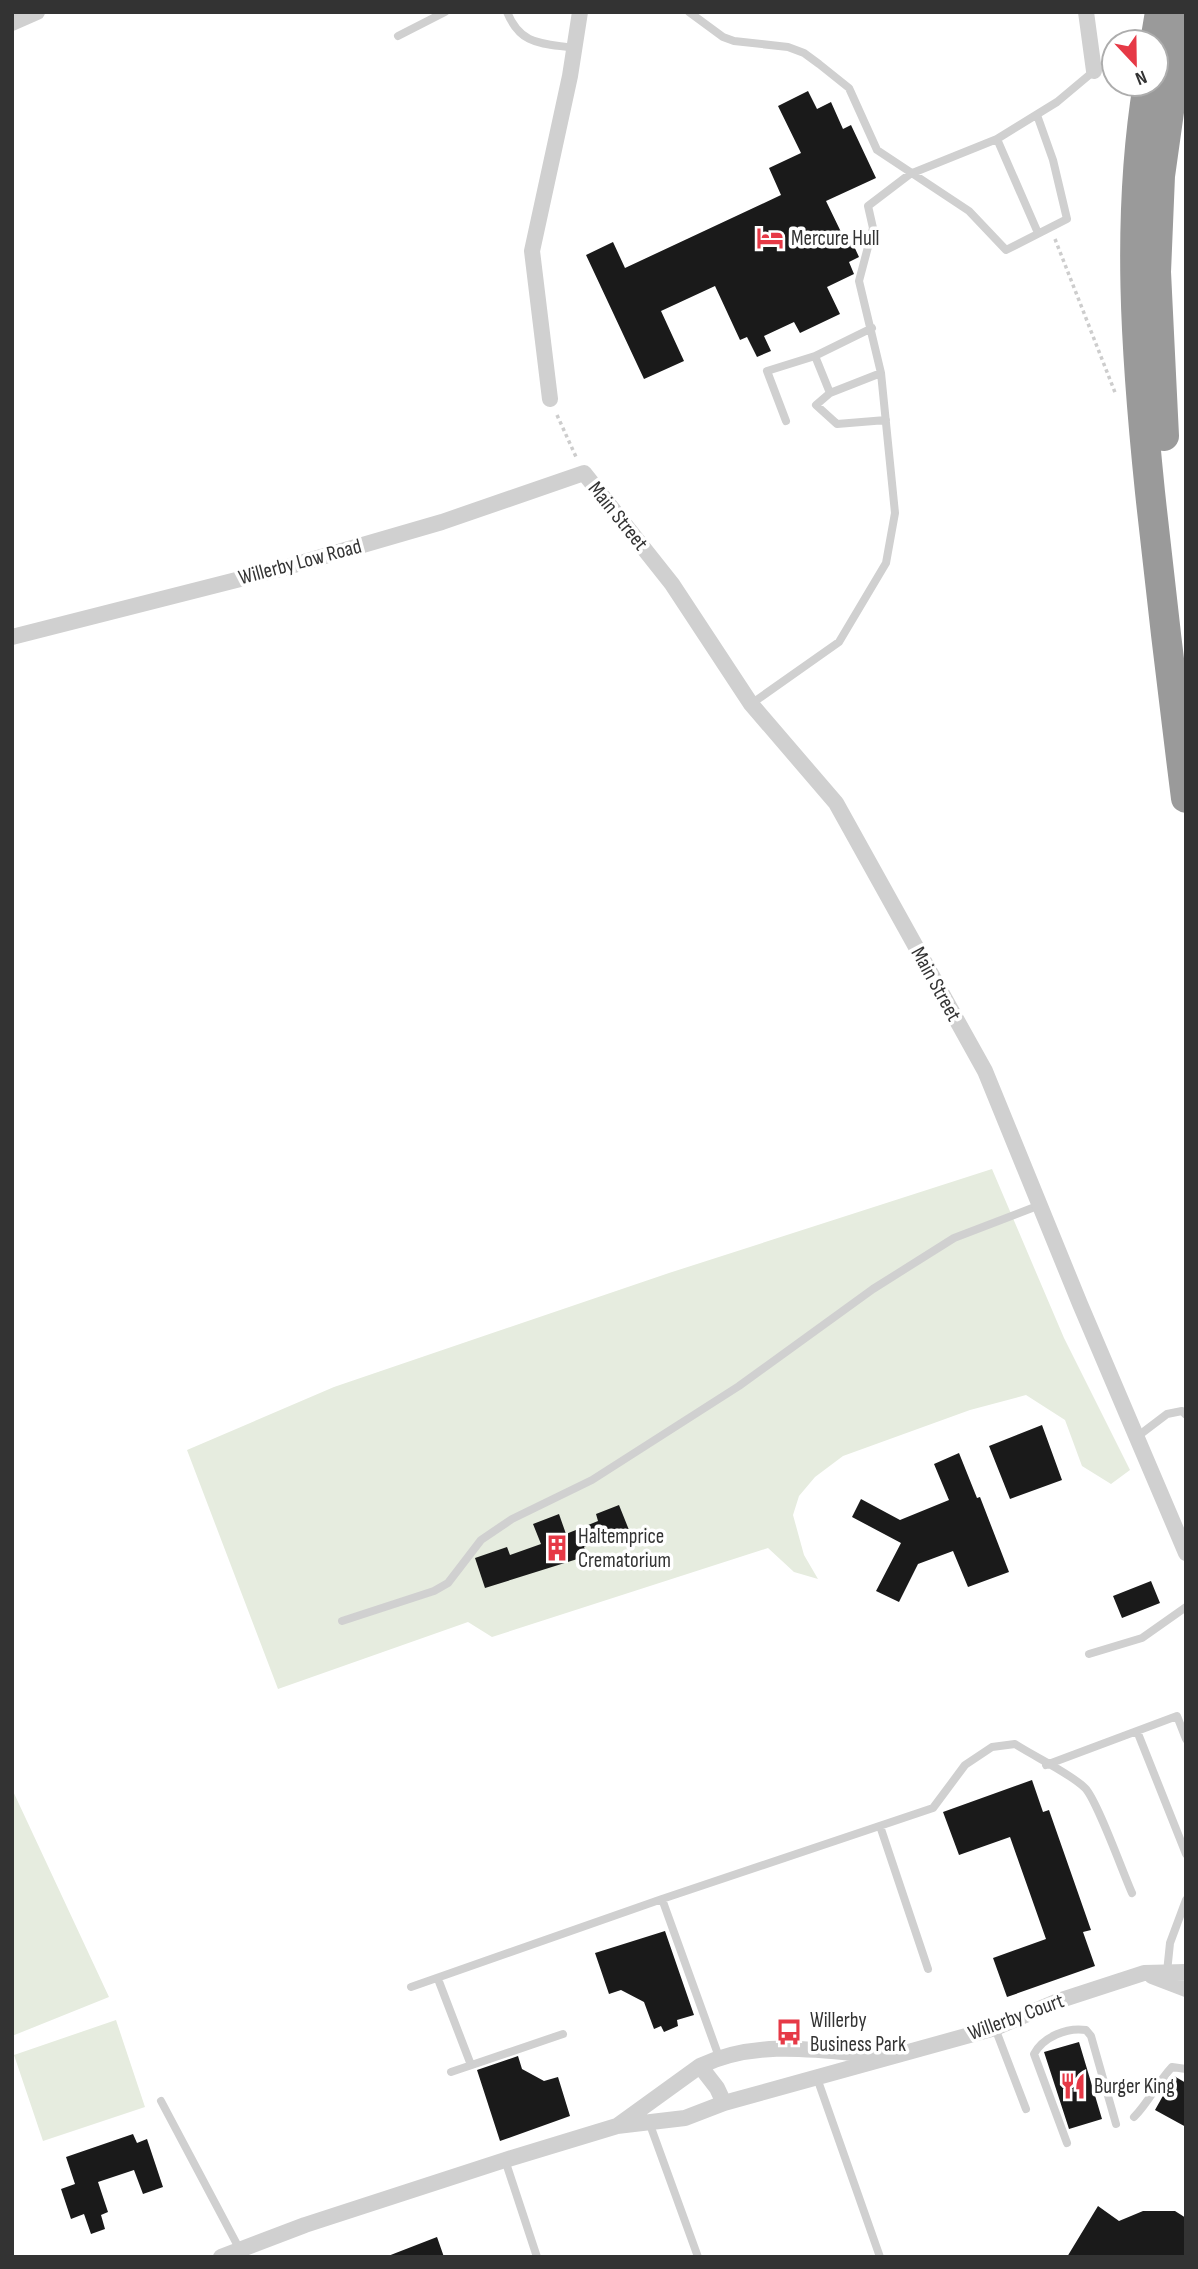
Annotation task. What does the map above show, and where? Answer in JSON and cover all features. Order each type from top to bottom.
[{"type":"highway","points":[[1183,12],[1160,176],[1156,272],[1160,382],[1186,649]]},
{"type":"highway","points":[[1146,98],[1138,144],[1135,296],[1138,380],[1186,798]]},
{"type":"street","points":[[12,23],[37,12]]},
{"type":"street","points":[[550,399],[532,251],[580,12]]},
{"type":"street","points":[[1086,12],[1094,71]]},
{"type":"street","name":"Willerby Low Road","points":[[12,637],[280,569],[442,522],[584,473]]},
{"type":"street","name":"Main Street","points":[[584,473],[672,584],[751,704],[836,803],[985,1071],[1080,1304],[1184,1546]]},
{"type":"street","name":"Willerby Court","points":[[617,2126],[685,2118],[724,2102],[995,2028],[1058,2001],[1144,1973],[1186,1972]]},
{"type":"street","points":[[1144,1973],[1186,1989]]},
{"type":"street","name":"Willerby Court","points":[[617,2126],[700,2066],[719,2057],[757,2048],[887,2056]]},
{"type":"street","points":[[700,2066],[724,2102]]},
{"type":"street","points":[[221,2257],[305,2225],[617,2126]]},
{"type":"lane","points":[[398,36],[445,12]]},
{"type":"lane","points":[[507,12],[513,26],[527,40],[574,48]]},
{"type":"lane","points":[[689,12],[711,30],[734,41],[788,47],[804,53],[849,88],[877,150],[969,211],[1006,250],[1067,219],[1053,160],[1037,115]]},
{"type":"lane","points":[[751,704],[839,642],[886,563],[895,513],[881,373],[859,281],[873,228],[868,205],[910,174],[997,139],[1057,102],[1094,71]]},
{"type":"lane","points":[[997,139],[1038,233]]},
{"type":"lane","points":[[786,421],[767,370],[815,356],[872,328]]},
{"type":"lane","points":[[815,356],[830,393]]},
{"type":"lane","points":[[881,373],[830,393],[816,405],[837,424],[886,420]]},
{"type":"lane","points":[[342,1621],[434,1591],[447,1583],[481,1540],[512,1519],[592,1480],[740,1386],[873,1289],[954,1238],[1040,1205]]},
{"type":"lane","points":[[1138,1436],[1167,1414],[1182,1411],[1186,1415]]},
{"type":"lane","points":[[1089,1654],[1142,1638],[1186,1607]]},
{"type":"lane","points":[[1046,1765],[1177,1716],[1186,1739]]},
{"type":"lane","points":[[1137,1731],[1186,1854]]},
{"type":"lane","points":[[411,1987],[933,1808],[965,1765],[992,1747],[1015,1744],[1046,1765],[1074,1778],[1088,1790],[1132,1894]]},
{"type":"lane","points":[[880,1826],[928,1969]]},
{"type":"lane","points":[[662,1899],[719,2057]]},
{"type":"lane","points":[[1167,1972],[1170,1943],[1186,1900]]},
{"type":"lane","points":[[438,1979],[471,2065]]},
{"type":"lane","points":[[995,2028],[1026,2109]]},
{"type":"lane","points":[[1068,2143],[1034,2054],[1044,2039],[1078,2029],[1086,2030],[1091,2036],[1116,2124]]},
{"type":"lane","points":[[451,2072],[563,2034]]},
{"type":"lane","points":[[1134,2117],[1172,2067],[1186,2069]]},
{"type":"lane","points":[[817,2078],[880,2257]]},
{"type":"lane","points":[[160,2101],[240,2250]]},
{"type":"lane","points":[[649,2122],[698,2257]]},
{"type":"lane","points":[[505,2160],[537,2257]]},
{"type":"path","points":[[1051,227],[1117,397]]},
{"type":"path","points":[[550,399],[584,473]]},
{"type":"shaded area","points":[[992,1169],[1064,1338],[1130,1470],[1111,1484],[1082,1466],[1065,1420],[1026,1395],[970,1410],[843,1456],[815,1477],[799,1496],[793,1515],[804,1555],[818,1579],[794,1572],[768,1548],[492,1637],[468,1622],[278,1689],[187,1450],[334,1387],[669,1273]]},
{"type":"shaded area","points":[[12,1789],[109,1997],[12,2036]]},
{"type":"shaded area","points":[[116,2020],[145,2107],[43,2141],[14,2055]]},
{"type":"building","name":"Mercure Hull","points":[[808,91],[817,109],[831,102],[843,129],[851,125],[876,178],[826,201],[842,234],[847,231],[859,257],[849,262],[854,274],[827,287],[840,314],[800,333],[794,322],[764,336],[771,351],[757,357],[747,337],[740,340],[715,286],[661,311],[684,361],[644,379],[586,255],[613,242],[625,268],[781,195],[769,168],[801,153],[778,106]]},
{"type":"building","points":[[1042,1425],[1062,1480],[1010,1499],[989,1446]]},
{"type":"building","points":[[959,1453],[977,1498],[980,1497],[1009,1572],[968,1587],[953,1551],[918,1564],[899,1602],[876,1591],[901,1543],[852,1517],[861,1499],[900,1520],[949,1500],[934,1464]]},
{"type":"building","points":[[619,1505],[629,1530],[584,1547],[587,1556],[485,1588],[475,1558],[507,1547],[510,1555],[541,1544],[533,1524],[559,1514],[566,1534],[598,1521],[596,1514]]},
{"type":"building","points":[[1151,1581],[1160,1603],[1122,1618],[1113,1596]]},
{"type":"building","points":[[1032,1780],[1043,1812],[1049,1810],[1091,1930],[1083,1932],[1095,1966],[1007,1997],[993,1958],[1046,1939],[1010,1837],[959,1855],[943,1812]]},
{"type":"building","points":[[665,1931],[694,2015],[677,2020],[678,2026],[664,2032],[661,2026],[654,2029],[644,2002],[621,1990],[609,1994],[595,1953]]},
{"type":"building","name":"Burger King","points":[[1079,2042],[1102,2119],[1069,2129],[1044,2052]]},
{"type":"building","points":[[518,2056],[522,2069],[544,2081],[558,2077],[570,2116],[500,2141],[477,2070]]},
{"type":"building","points":[[1174,2076],[1186,2083],[1186,2127],[1155,2110]]},
{"type":"building","points":[[133,2134],[137,2143],[147,2139],[163,2187],[143,2194],[134,2170],[98,2182],[108,2212],[101,2215],[105,2229],[91,2234],[84,2214],[71,2219],[61,2189],[75,2184],[66,2157]]},
{"type":"building","points":[[1098,2206],[1119,2221],[1143,2211],[1175,2211],[1186,2218],[1186,2257],[1067,2257]]},
{"type":"building","points":[[437,2237],[444,2257],[388,2256]]},
{"type":"place","name":"Mercure Hull","points":[[770,238]]},
{"type":"place","name":"Haltemprice Crematorium","points":[[557,1548]]},
{"type":"place","name":"Willerby Business Park","points":[[789,2032]]},
{"type":"place","name":"Burger King","points":[[1073,2086]]}]
